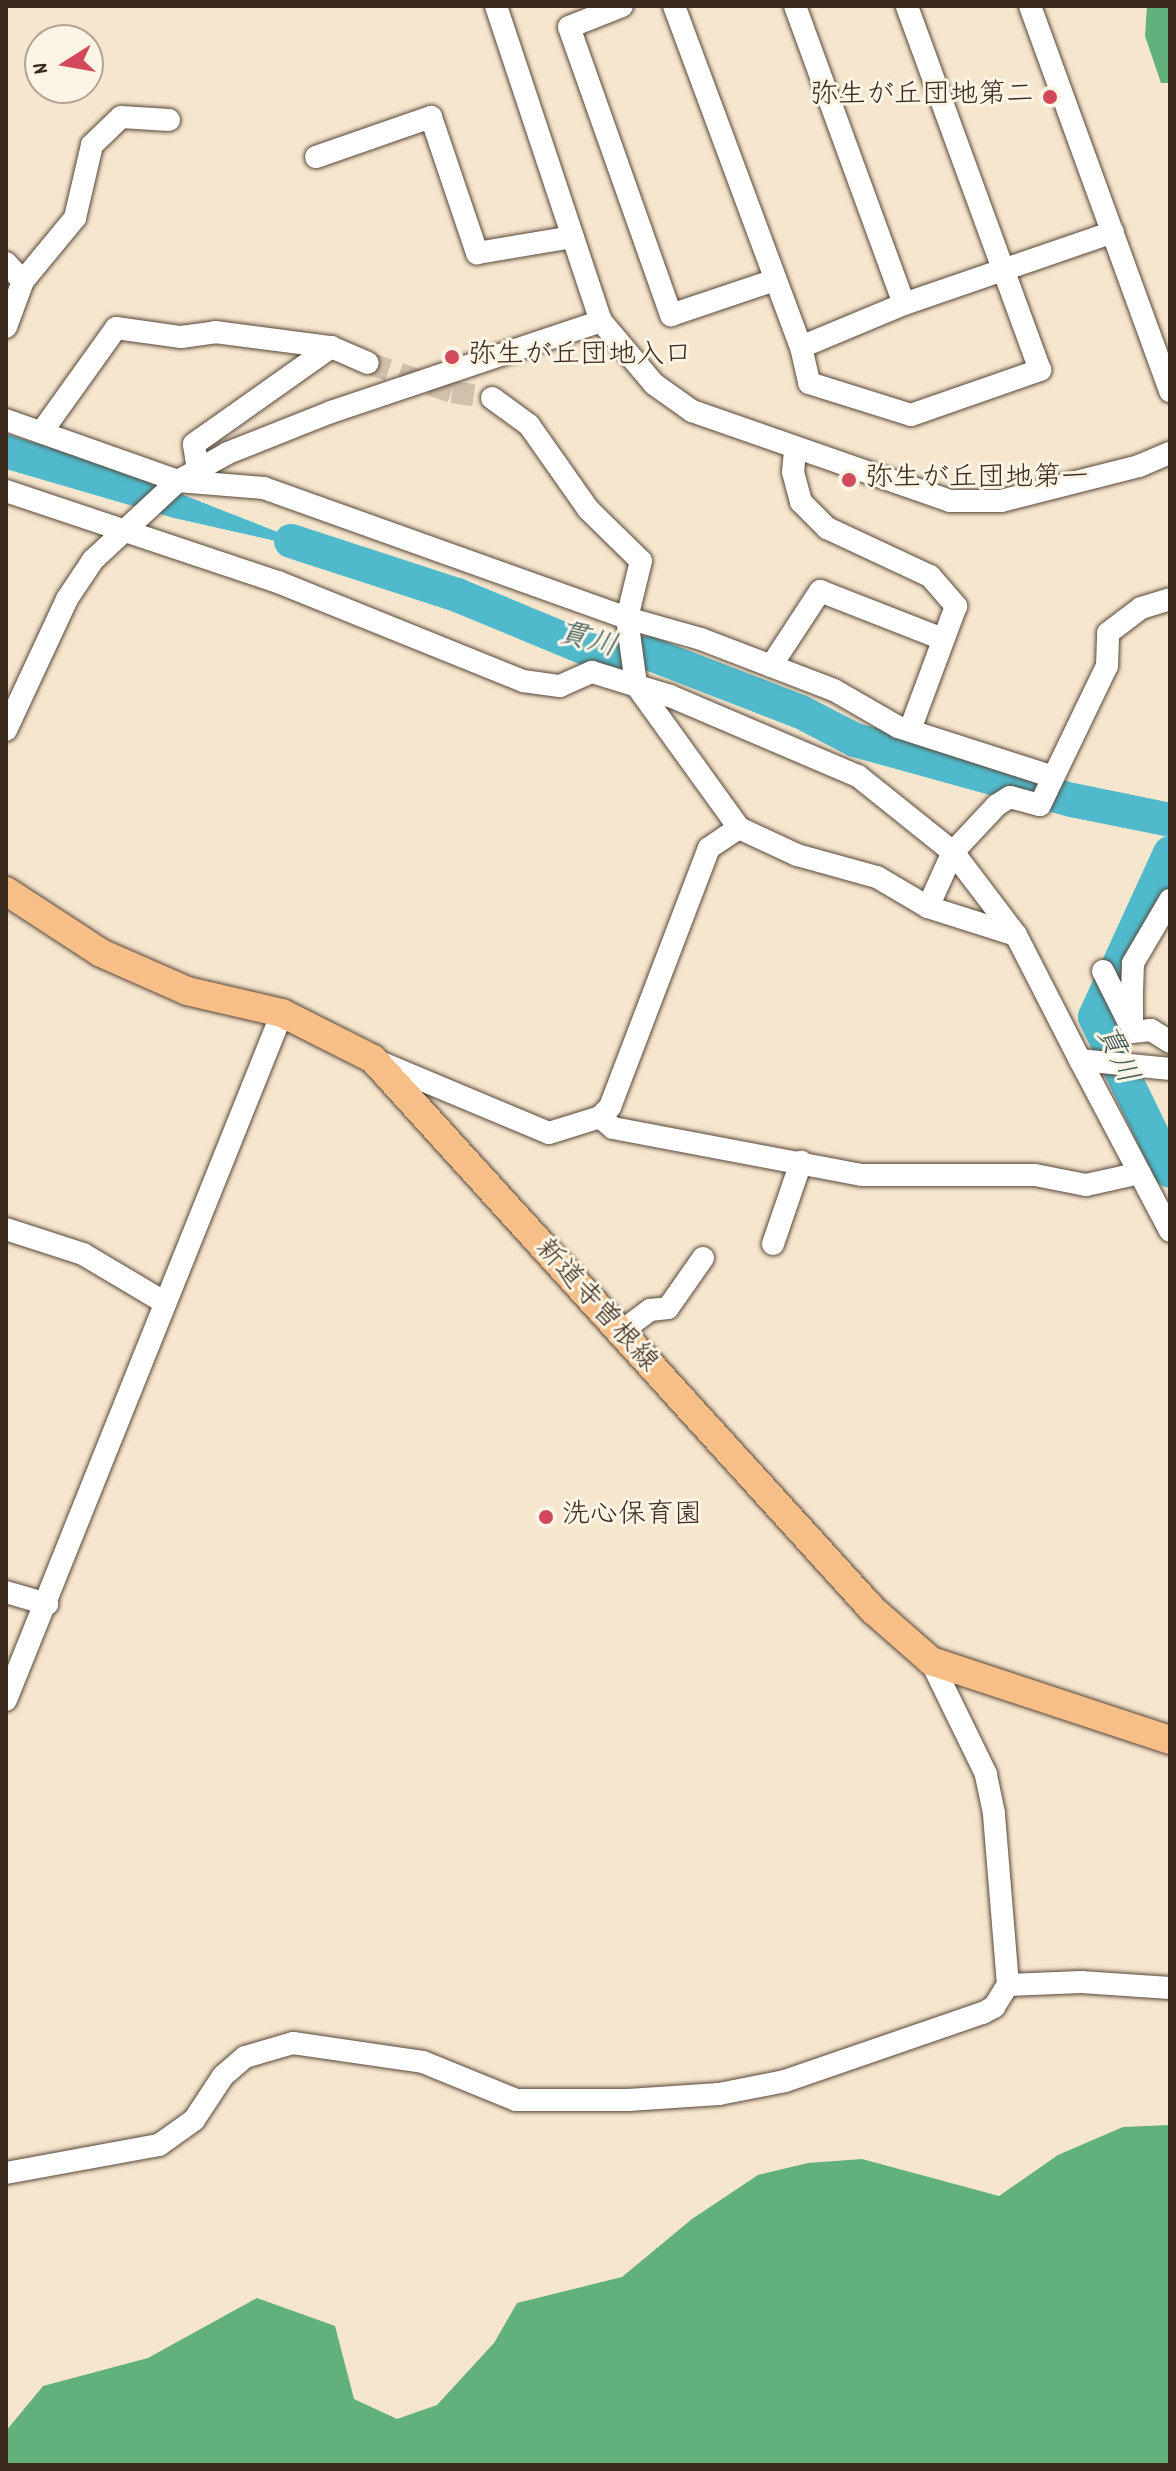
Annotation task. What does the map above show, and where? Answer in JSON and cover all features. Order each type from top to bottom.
[{"type":"main road","name":"新道寺曽根線","points":[[6,891],[101,953],[187,991],[282,1013],[373,1059],[618,1334],[873,1610],[931,1661],[1170,1740]]},
{"type":"street","points":[[496,6],[601,321],[654,384],[692,411],[795,450],[950,501],[1001,501],[1139,466],[1170,453]]},
{"type":"street","points":[[622,6],[569,27],[671,315],[775,280]]},
{"type":"street","points":[[674,6],[801,347],[809,383],[911,415],[1040,370],[907,6]]},
{"type":"street","points":[[795,6],[904,304]]},
{"type":"street","points":[[1030,6],[1170,391]]},
{"type":"street","points":[[6,327],[23,281],[75,218],[92,145],[121,117],[169,120]]},
{"type":"street","points":[[316,157],[431,117],[477,253],[573,237]]},
{"type":"street","points":[[801,347],[904,304],[1113,232]]},
{"type":"street","points":[[6,263],[23,281]]},
{"type":"street","points":[[6,730],[67,599],[93,560],[178,481],[331,412],[601,321]]},
{"type":"street","points":[[43,430],[116,328],[181,337],[215,332],[331,347],[368,363]]},
{"type":"street","points":[[198,470],[194,444],[331,347]]},
{"type":"street","points":[[492,398],[529,425],[588,509],[641,561],[627,623],[636,679],[739,828],[797,855],[877,877],[928,907],[1016,935]]},
{"type":"street","points":[[6,420],[43,430],[178,481],[264,488],[627,623],[771,666],[834,690],[910,730],[1047,786]]},
{"type":"street","points":[[795,450],[793,472],[801,502],[827,528],[930,576],[956,606],[940,638],[910,730]]},
{"type":"street","points":[[6,491],[125,527],[278,582],[523,681],[560,686],[592,672],[636,679],[858,776],[956,850],[1016,935],[1087,1062],[1170,1231]]},
{"type":"street","points":[[771,666],[820,591],[940,638]]},
{"type":"street","points":[[928,907],[956,850],[997,805],[1010,797],[1040,805],[1107,666],[1108,633],[1141,608],[1170,599]]},
{"type":"street","points":[[373,1059],[549,1133],[600,1117],[610,1107],[709,848],[739,828]]},
{"type":"street","points":[[1132,1032],[1133,963],[1170,900]]},
{"type":"street","points":[[1103,971],[1132,1032],[1156,1066]]},
{"type":"street","points":[[6,1700],[282,1013]]},
{"type":"street","points":[[1132,1032],[1151,1030],[1170,1042]]},
{"type":"street","points":[[1087,1062],[1156,1066]]},
{"type":"street","points":[[600,1117],[613,1128],[862,1175],[896,1171],[1035,1175],[1086,1185],[1140,1173]]},
{"type":"street","points":[[773,1244],[801,1162]]},
{"type":"street","points":[[6,1229],[83,1254],[164,1302]]},
{"type":"street","points":[[618,1334],[650,1310],[668,1308],[703,1258]]},
{"type":"street","points":[[6,1592],[47,1604]]},
{"type":"street","points":[[6,2173],[159,2145],[194,2120],[223,2076],[245,2057],[293,2043],[438,2066],[516,2100],[719,2094],[785,2081],[941,2031],[994,2007],[1008,1985],[986,1774],[931,1661]]},
{"type":"street","points":[[1008,1985],[1081,1982],[1170,1988]]},
{"type":"green space","points":[[1147,6],[1170,6],[1170,83],[1161,83],[1145,36]]},
{"type":"green space","points":[[1170,2125],[1170,2465],[6,2465],[6,2431],[43,2386],[148,2358],[257,2298],[335,2326],[354,2399],[397,2419],[437,2405],[494,2343],[517,2303],[622,2277],[692,2219],[758,2175],[808,2163],[862,2159],[999,2196],[1058,2155],[1123,2127]]},
{"type":"water","points":[[6,434],[105,464],[333,554],[174,518],[6,469]]},
{"type":"waterway","name":"貫川","points":[[291,541],[457,595],[590,650],[616,656],[648,653],[801,712],[855,740],[1072,800],[1170,820]]},
{"type":"waterway","name":"貫川","points":[[1170,853],[1095,1017],[1170,1171]]},
{"type":"tunnel","points":[[368,363],[452,392],[492,398]]},
{"type":"place","name":"弥生が丘団地第二","points":[[1050,97]]},
{"type":"place","name":"弥生が丘団地入口","points":[[452,357]]},
{"type":"place","name":"弥生が丘団地第一","points":[[849,480]]},
{"type":"place","name":"洗心保育園","points":[[546,1517]]}]
